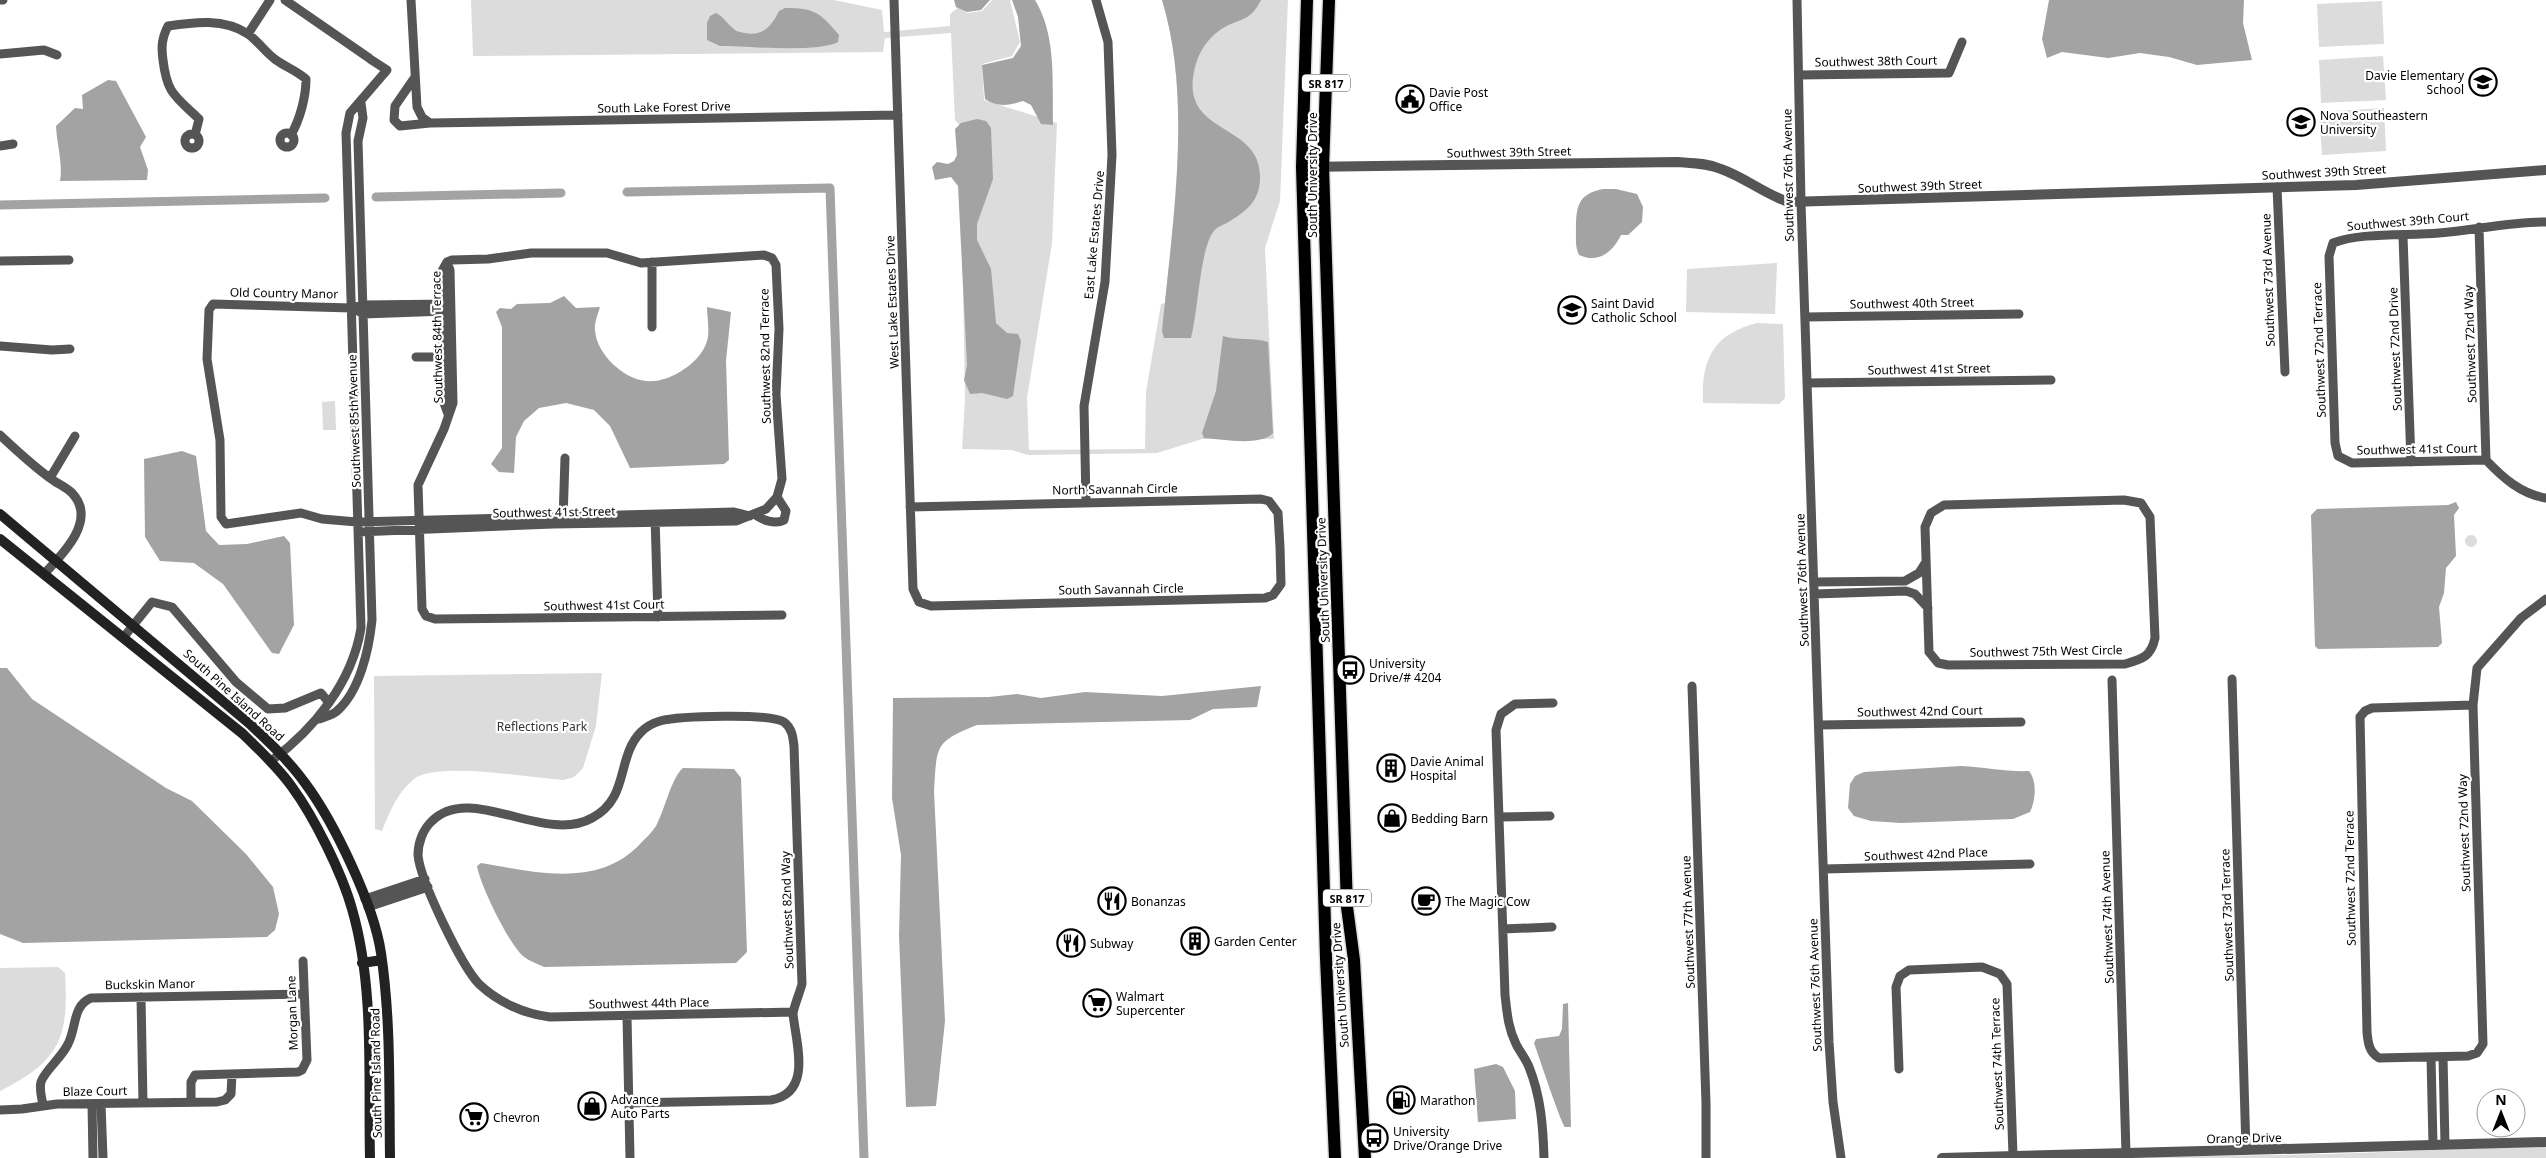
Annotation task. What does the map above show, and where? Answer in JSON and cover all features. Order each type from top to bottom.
[{"type":"main road","name":"South University Drive","points":[[1307,0],[1302,167],[1326,948],[1335,1158]]},
{"type":"main road","name":"South University Drive","points":[[1329,0],[1323,167],[1347,907],[1354,960],[1365,1158]]},
{"type":"main road","points":[[1311,450],[1332,449]]},
{"type":"main road","name":"South Pine Island Road","points":[[0,514],[192,673],[281,754],[305,783],[326,815],[366,903],[382,960],[387,1006],[390,1158]]},
{"type":"main road","name":"South Pine Island Road","points":[[0,539],[243,734],[271,761],[293,787],[335,866],[352,908],[362,963],[367,1010],[370,1158]]},
{"type":"main road","points":[[1316,637],[1338,637]]},
{"type":"main road","points":[[362,963],[382,960]]},
{"type":"street","points":[[248,34],[270,0]]},
{"type":"street","name":"Southwest 85th Avenue","points":[[271,761],[319,719],[348,670],[360,637],[346,134],[350,113],[361,103],[387,70],[285,0]]},
{"type":"street","points":[[411,0],[417,107],[422,116],[430,122]]},
{"type":"street","name":"West Lake Estates Drive","points":[[894,0],[913,589],[919,602]]},
{"type":"street","name":"East Lake Estates Drive","points":[[1086,502],[1084,406],[1105,282],[1112,155],[1108,42],[1096,0]]},
{"type":"street","name":"Southwest 76th Avenue","points":[[1796,0],[1829,1042],[1833,1102],[1841,1158]]},
{"type":"street","points":[[195,135],[199,119],[174,96],[166,83],[161,46],[168,26],[212,22],[234,27],[248,34],[276,60],[306,79],[306,89],[291,134]]},
{"type":"street","name":"Southwest 38th Court","points":[[1799,75],[1950,73],[1962,42]]},
{"type":"street","points":[[0,54],[44,50],[57,55]]},
{"type":"street","points":[[397,102],[414,77]]},
{"type":"street","points":[[397,102],[409,102],[417,107]]},
{"type":"street","name":"South Lake Forest Drive","points":[[397,102],[392,115],[400,126],[430,122],[898,115]]},
{"type":"street","name":"Southwest 85th Avenue","points":[[319,719],[337,712],[355,684],[367,657],[372,620],[358,141],[363,118],[361,103]]},
{"type":"street","points":[[0,146],[13,144]]},
{"type":"street","name":"Southwest 39th Street","points":[[1302,167],[1678,162],[1702,164],[1722,169],[1766,195],[1788,202],[2356,185],[2546,170]]},
{"type":"street","name":"Southwest 73rd Avenue","points":[[2277,188],[2285,372]]},
{"type":"street","name":"Southwest 39th Court","points":[[2333,243],[2348,238],[2403,236],[2460,231],[2522,222],[2546,222]]},
{"type":"street","name":"Southwest 72nd Way","points":[[2479,227],[2486,460]]},
{"type":"street","name":"Southwest 72nd Drive","points":[[2403,236],[2412,462]]},
{"type":"street","name":"Southwest 72nd Terrace","points":[[2333,243],[2329,256],[2335,443],[2338,456]]},
{"type":"street","name":"Southwest 84th Terrace","points":[[426,616],[422,609],[418,485],[444,429],[448,414],[444,402],[447,357],[446,308],[442,270],[447,262],[532,253],[607,253],[641,263],[652,262]]},
{"type":"street","name":"Southwest 82nd Terrace","points":[[652,262],[764,255],[772,258],[776,265],[778,320],[776,394],[782,479],[777,497]]},
{"type":"street","points":[[0,261],[69,260]]},
{"type":"street","points":[[652,262],[652,327]]},
{"type":"street","name":"Old Country Manor","points":[[351,308],[214,304],[209,310],[208,359],[220,440],[221,517],[226,524],[301,513],[322,519],[357,522]]},
{"type":"street","points":[[351,308],[446,308]]},
{"type":"street","name":"Southwest 40th Street","points":[[1805,318],[2019,314]]},
{"type":"street","points":[[0,346],[52,350],[70,349]]},
{"type":"street","points":[[416,357],[447,357]]},
{"type":"street","name":"Southwest 41st Street","points":[[1807,384],[2051,380]]},
{"type":"street","points":[[0,436],[50,478],[72,493],[79,506],[80,529],[44,574]]},
{"type":"street","points":[[50,478],[75,436]]},
{"type":"street","name":"Southwest 41st Court","points":[[2338,456],[2352,463],[2486,460],[2500,475],[2518,489],[2546,498]]},
{"type":"street","points":[[563,520],[565,458]]},
{"type":"street","points":[[752,515],[766,509],[777,497]]},
{"type":"street","name":"Southwest 41st Street","points":[[357,522],[370,526],[655,519],[734,512],[780,522],[784,520],[786,511],[777,497]]},
{"type":"street","name":"North Savannah Circle","points":[[910,507],[1261,499],[1270,501],[1278,513],[1280,547]]},
{"type":"street","name":"Southwest 75th West Circle","points":[[2124,500],[2136,501],[2144,506],[2150,517],[2155,638],[2153,648],[2145,658],[2125,664],[1938,663],[1929,652],[1928,609],[1926,523],[1931,513],[1944,505],[2124,500]]},
{"type":"street","points":[[655,519],[658,617]]},
{"type":"street","name":"Southwest 41st Street","points":[[358,532],[370,526]]},
{"type":"street","name":"South Savannah Circle","points":[[919,602],[931,606],[1265,598],[1273,595],[1281,584],[1280,547]]},
{"type":"street","points":[[1814,582],[1905,581],[1919,573],[1926,562]]},
{"type":"street","points":[[1814,594],[1906,591],[1915,594],[1928,609]]},
{"type":"street","name":"Southwest 72nd Way","points":[[2442,1057],[2477,1053],[2484,1039],[2473,705],[2476,668],[2515,624],[2537,603],[2546,599]]},
{"type":"street","points":[[123,638],[152,602],[172,606],[236,682],[268,708],[285,708],[321,692],[329,703]]},
{"type":"street","name":"Southwest 41st Court","points":[[426,616],[435,619],[782,615]]},
{"type":"street","name":"Southwest 73rd Terrace","points":[[2232,679],[2246,1150]]},
{"type":"street","name":"Southwest 74th Avenue","points":[[2112,680],[2126,1153]]},
{"type":"street","name":"Southwest 77th Avenue","points":[[1692,686],[1706,1103],[1706,1158]]},
{"type":"street","points":[[1544,1158],[1543,1119],[1537,1091],[1528,1065],[1515,1043],[1508,1021],[1505,995],[1496,730],[1500,714],[1515,704],[1553,703]]},
{"type":"street","name":"Southwest 72nd Terrace","points":[[2431,1057],[2379,1058],[2373,1055],[2368,1046],[2360,717],[2365,711],[2372,708],[2473,705]]},
{"type":"street","name":"Southwest 82nd Way","points":[[427,883],[419,861],[419,848],[423,833],[433,820],[451,810],[465,808],[551,824],[577,824],[600,814],[611,801],[620,784],[636,739],[651,725],[672,719],[760,716],[778,719],[788,727],[794,746],[802,984],[793,1012],[796,1022],[799,1078],[792,1090],[779,1098],[771,1100],[629,1103]]},
{"type":"street","name":"Southwest 42nd Court","points":[[1819,726],[2021,722]]},
{"type":"street","points":[[1500,817],[1550,816]]},
{"type":"street","name":"Southwest 42nd Place","points":[[1824,870],[2030,864]]},
{"type":"street","points":[[366,903],[427,883]]},
{"type":"street","name":"Southwest 44th Place","points":[[427,883],[452,941],[470,972],[489,992],[508,1004],[535,1015],[550,1017],[627,1017],[793,1012]]},
{"type":"street","points":[[1503,929],[1552,927]]},
{"type":"street","name":"Morgan Lane","points":[[232,1074],[298,1072],[305,1065],[303,960]]},
{"type":"street","name":"Southwest 74th Terrace","points":[[1899,1069],[1896,987],[1900,976],[1909,970],[1982,967],[2000,974],[2007,984],[2013,1156]]},
{"type":"street","name":"Buckskin Manor","points":[[43,1106],[40,1084],[62,1057],[69,1043],[78,1008],[91,998],[304,994]]},
{"type":"street","points":[[141,997],[143,1103]]},
{"type":"street","points":[[627,1017],[630,1158]]},
{"type":"street","points":[[2433,1145],[2431,1057],[2442,1057],[2445,1144]]},
{"type":"street","points":[[192,1102],[192,1082],[195,1075],[232,1074]]},
{"type":"street","name":"Blaze Court","points":[[0,1110],[22,1110],[43,1106],[225,1100],[230,1094],[232,1074]]},
{"type":"street","points":[[93,1158],[96,1104]]},
{"type":"street","points":[[96,1104],[102,1158]]},
{"type":"street","name":"Orange Drive","points":[[1942,1158],[2546,1142]]},
{"type":"green space","points":[[471,0],[834,0],[882,10],[884,32],[950,26],[950,14],[959,7],[967,13],[982,11],[992,0],[1010,0],[1020,42],[1012,56],[982,64],[984,100],[1057,123],[1052,243],[1027,398],[1029,450],[1145,449],[1146,392],[1161,304],[1165,303],[1178,151],[1176,74],[1171,36],[1162,0],[1288,0],[1280,201],[1265,248],[1274,439],[1202,439],[1157,453],[1028,455],[1012,450],[962,449],[965,400],[960,126],[955,120],[951,33],[885,38],[883,52],[473,56]]},
{"type":"green space","points":[[2382,1],[2384,44],[2319,47],[2317,4]]},
{"type":"green space","points":[[2383,56],[2386,100],[2321,103],[2319,60]]},
{"type":"green space","points":[[2384,108],[2386,151],[2322,155],[2319,112]]},
{"type":"green space","points":[[1777,263],[1775,314],[1686,312],[1687,269]]},
{"type":"green space","points":[[1757,323],[1783,324],[1785,398],[1779,404],[1703,403],[1704,374],[1713,351],[1730,334]]},
{"type":"green space","points":[[335,401],[336,430],[323,430],[322,402]]},
{"type":"green space","points":[[2471,535],[2477,541],[2471,547],[2465,541]]},
{"type":"green space","name":"Reflections Park","points":[[602,673],[596,726],[583,768],[574,777],[563,780],[463,771],[442,771],[426,774],[414,779],[403,790],[391,809],[382,831],[375,829],[374,676]]},
{"type":"green space","points":[[58,967],[65,973],[66,996],[62,1031],[56,1045],[48,1058],[36,1069],[0,1091],[0,968]]},
{"type":"green space","points":[[2546,1146],[2546,1158],[2076,1158],[2328,1154]]},
{"type":"shaded area","points":[[954,0],[990,0],[981,10],[967,12],[956,7]]},
{"type":"shaded area","points":[[1012,0],[1035,0],[1047,29],[1053,77],[1053,125],[1041,124],[1031,105],[1023,101],[999,105],[985,99],[982,65],[1013,58],[1021,46],[1018,17]]},
{"type":"shaded area","points":[[1162,0],[1261,0],[1247,17],[1226,26],[1209,39],[1198,57],[1194,71],[1194,96],[1201,110],[1211,120],[1249,147],[1257,160],[1260,177],[1258,193],[1251,205],[1217,228],[1209,239],[1202,265],[1191,338],[1164,338],[1162,331],[1175,207],[1178,122],[1176,80],[1171,39]]},
{"type":"shaded area","points":[[2049,0],[2244,0],[2243,23],[2252,60],[2197,65],[2169,57],[2140,53],[2108,58],[2062,52],[2047,58],[2042,39]]},
{"type":"shaded area","points":[[785,8],[804,9],[816,13],[839,35],[838,42],[814,47],[781,48],[720,46],[707,40],[707,23],[710,16],[716,13],[736,31],[751,34],[761,32],[770,26],[779,11]]},
{"type":"shaded area","points":[[108,80],[116,81],[146,137],[140,147],[148,170],[147,180],[60,181],[56,126],[75,108],[83,109],[82,95]]},
{"type":"shaded area","points":[[977,119],[986,121],[991,128],[993,179],[977,224],[977,240],[991,269],[996,323],[1007,333],[1018,334],[1021,341],[1013,396],[1007,399],[982,393],[970,394],[964,380],[967,365],[958,186],[951,177],[935,180],[932,167],[937,162],[948,164],[954,161],[957,155],[955,129],[961,123]]},
{"type":"shaded area","points":[[1603,189],[1616,189],[1637,194],[1643,207],[1642,222],[1628,235],[1621,235],[1614,247],[1604,255],[1592,258],[1579,255],[1576,246],[1576,222],[1580,202],[1588,194]]},
{"type":"shaded area","points":[[564,296],[576,308],[600,307],[595,327],[600,347],[620,370],[637,379],[646,381],[664,379],[673,375],[691,364],[698,357],[704,349],[708,337],[707,307],[731,312],[726,361],[729,460],[724,464],[630,468],[610,426],[594,410],[566,403],[539,408],[524,421],[516,437],[514,473],[499,472],[491,464],[502,448],[502,327],[496,312],[500,308],[511,309],[517,304],[550,303]]},
{"type":"shaded area","points":[[1223,336],[1268,342],[1273,433],[1260,440],[1240,441],[1204,438],[1202,433],[1216,391]]},
{"type":"shaded area","points":[[182,451],[196,456],[206,531],[219,545],[247,544],[284,536],[290,543],[294,625],[279,654],[272,653],[223,584],[194,563],[160,561],[145,537],[144,459]]},
{"type":"shaded area","points":[[2456,502],[2459,508],[2454,515],[2456,556],[2446,568],[2444,593],[2439,607],[2442,643],[2438,647],[2318,649],[2315,646],[2311,515],[2317,509],[2448,505]]},
{"type":"shaded area","points":[[0,668],[7,668],[32,699],[166,788],[192,801],[246,854],[273,887],[279,914],[275,930],[267,937],[23,943],[0,934]]},
{"type":"shaded area","points":[[1261,686],[1257,707],[1213,709],[1190,720],[977,725],[945,741],[940,748],[936,764],[934,791],[945,1021],[936,1106],[906,1107],[899,936],[901,855],[892,798],[893,698],[989,697],[1017,694],[1041,698],[1085,692],[1162,696]]},
{"type":"shaded area","points":[[1961,766],[2029,771],[2032,775],[2035,790],[2034,802],[2030,812],[2013,819],[1901,823],[1871,821],[1854,816],[1848,808],[1850,784],[1855,776],[1864,772]]},
{"type":"shaded area","points":[[683,768],[734,769],[741,778],[747,952],[736,963],[544,967],[523,956],[510,940],[496,914],[483,886],[477,866],[481,863],[544,873],[566,874],[606,867],[624,857],[653,830],[675,779]]},
{"type":"shaded area","points":[[1568,1003],[1571,1127],[1565,1127],[1554,1102],[1534,1043],[1536,1039],[1559,1036],[1562,1029],[1563,1004]]},
{"type":"shaded area","points":[[1496,1064],[1503,1067],[1515,1091],[1516,1119],[1478,1122],[1474,1069]]},
{"type":"waterway","points":[[627,192],[830,188],[864,1158]]},
{"type":"waterway","points":[[376,197],[561,193]]},
{"type":"waterway","points":[[0,205],[325,198]]},
{"type":"place","name":"Davie Elementary School","points":[[2483,82]]},
{"type":"place","name":"Davie Post Office","points":[[1410,99]]},
{"type":"place","name":"Nova Southeastern University","points":[[2301,122]]},
{"type":"place","name":"Saint David Catholic School","points":[[1572,310]]},
{"type":"place","name":"University Drive/# 4204","points":[[1350,670]]},
{"type":"place","name":"Davie Animal Hospital","points":[[1391,768]]},
{"type":"place","name":"Bedding Barn","points":[[1392,818]]},
{"type":"place","name":"Bonanzas","points":[[1112,901]]},
{"type":"place","name":"The Magic Cow","points":[[1426,901]]},
{"type":"place","name":"Garden Center","points":[[1195,941]]},
{"type":"place","name":"Subway","points":[[1071,943]]},
{"type":"place","name":"Walmart Supercenter","points":[[1097,1003]]},
{"type":"place","name":"Marathon","points":[[1401,1100]]},
{"type":"place","name":"Advance Auto Parts","points":[[592,1106]]},
{"type":"place","name":"Chevron","points":[[474,1117]]},
{"type":"place","name":"University Drive/Orange Drive","points":[[1374,1138]]}]
